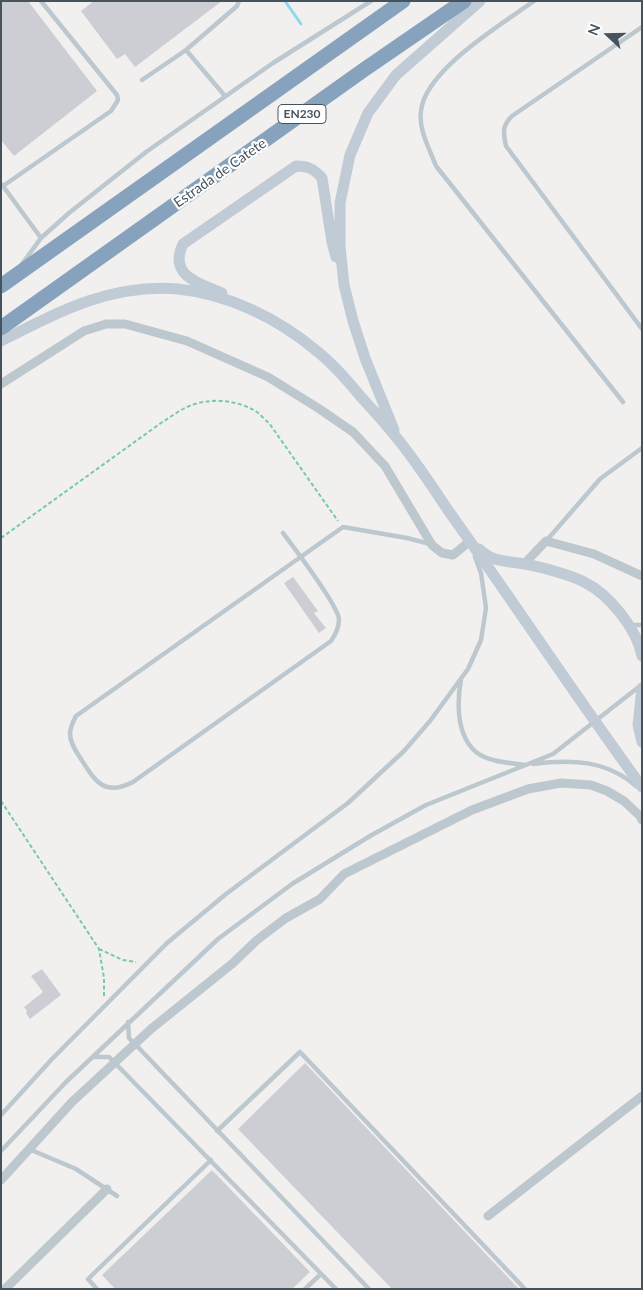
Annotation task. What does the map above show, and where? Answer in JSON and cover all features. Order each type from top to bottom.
[{"type":"highway","name":"EN230","points":[[5,284],[403,1]]},
{"type":"highway","name":"Estrada de Catete","points":[[1,328],[464,1]]},
{"type":"street","points":[[344,285],[340,246],[340,203],[350,155],[368,113],[396,75],[480,1]]},
{"type":"street","points":[[398,438],[365,358],[353,322],[332,242],[322,178],[315,170],[306,166],[296,166],[183,244],[178,259],[180,268],[185,276],[248,305],[286,328],[320,353],[398,438],[595,723],[642,787]]},
{"type":"street","points":[[1,341],[86,301],[112,294],[139,290],[177,289],[216,296],[253,311],[286,328]]},
{"type":"street","points":[[1,384],[84,331],[106,324],[125,324],[186,341],[268,377],[352,432],[385,466],[432,545],[442,553],[452,555],[470,541]]},
{"type":"street","points":[[470,541],[486,555],[503,562],[524,564],[584,581],[608,599],[618,610],[635,636],[642,656]]},
{"type":"street","points":[[524,564],[546,542],[594,554],[642,576]]},
{"type":"street","points":[[642,686],[638,725],[642,742]]},
{"type":"street","points":[[1,1180],[72,1102],[135,1044],[233,964],[257,940],[286,918],[320,899],[344,874],[472,810],[528,789],[560,784],[591,785],[624,801],[642,820]]},
{"type":"street","points":[[488,1216],[642,1096]]},
{"type":"street","points":[[5,1289],[106,1189]]},
{"type":"lane","points":[[41,1],[117,95],[118,100],[111,110],[2,185],[41,238]]},
{"type":"lane","points":[[142,80],[186,50],[236,6],[239,1]]},
{"type":"lane","points":[[5,284],[41,238],[69,213],[146,152],[281,58],[371,1]]},
{"type":"lane","points":[[534,1],[461,53],[435,82],[428,92],[420,111],[422,126],[436,166],[622,402]]},
{"type":"lane","points":[[642,27],[512,116],[506,122],[503,134],[506,146],[642,329]]},
{"type":"lane","points":[[186,50],[225,96]]},
{"type":"lane","points":[[546,542],[600,479],[642,448]]},
{"type":"lane","points":[[283,533],[300,556],[336,610],[339,620],[337,632],[331,641],[133,782],[124,787],[114,788],[104,786],[95,780],[72,746],[70,731],[76,716],[300,556],[343,527],[407,538],[432,545]]},
{"type":"lane","points":[[1,1115],[167,943],[226,894],[348,803],[404,751],[430,721],[468,669],[481,640],[486,608],[481,573],[470,541]]},
{"type":"lane","points":[[628,625],[642,625]]},
{"type":"lane","points":[[462,677],[458,693],[458,711],[468,742],[477,753],[492,759],[525,765],[556,761],[592,764],[624,776],[642,791]]},
{"type":"lane","points":[[1,1151],[128,1022],[218,939],[292,884],[370,836],[426,805],[553,754],[642,686]]},
{"type":"lane","points":[[128,1022],[129,1038],[369,1289]]},
{"type":"lane","points":[[216,1131],[300,1052],[526,1289]]},
{"type":"lane","points":[[93,1057],[109,1057],[336,1289]]},
{"type":"lane","points":[[29,1149],[76,1169],[117,1196]]},
{"type":"lane","points":[[97,1289],[88,1279],[211,1160]]},
{"type":"lane","points":[[305,1289],[321,1274]]},
{"type":"path","points":[[1,538],[161,423],[185,408],[199,402],[215,400],[244,406],[257,412],[269,423],[343,527]]},
{"type":"path","points":[[1,801],[99,950],[104,978],[104,996],[100,1012]]},
{"type":"path","points":[[99,950],[111,956],[135,963],[152,959]]},
{"type":"building","points":[[1,1],[28,1],[97,91],[14,156],[1,140]]},
{"type":"building","points":[[94,1],[222,1],[135,67],[125,54],[117,59],[81,11]]},
{"type":"building","points":[[293,577],[318,611],[314,613],[326,628],[319,633],[284,583]]},
{"type":"building","points":[[42,969],[61,995],[30,1019],[24,1007],[43,992],[31,976]]},
{"type":"building","points":[[305,1063],[519,1289],[392,1289],[238,1129]]},
{"type":"building","points":[[212,1170],[310,1272],[292,1289],[115,1289],[102,1275]]},
{"type":"waterway","points":[[285,1],[301,24]]}]
